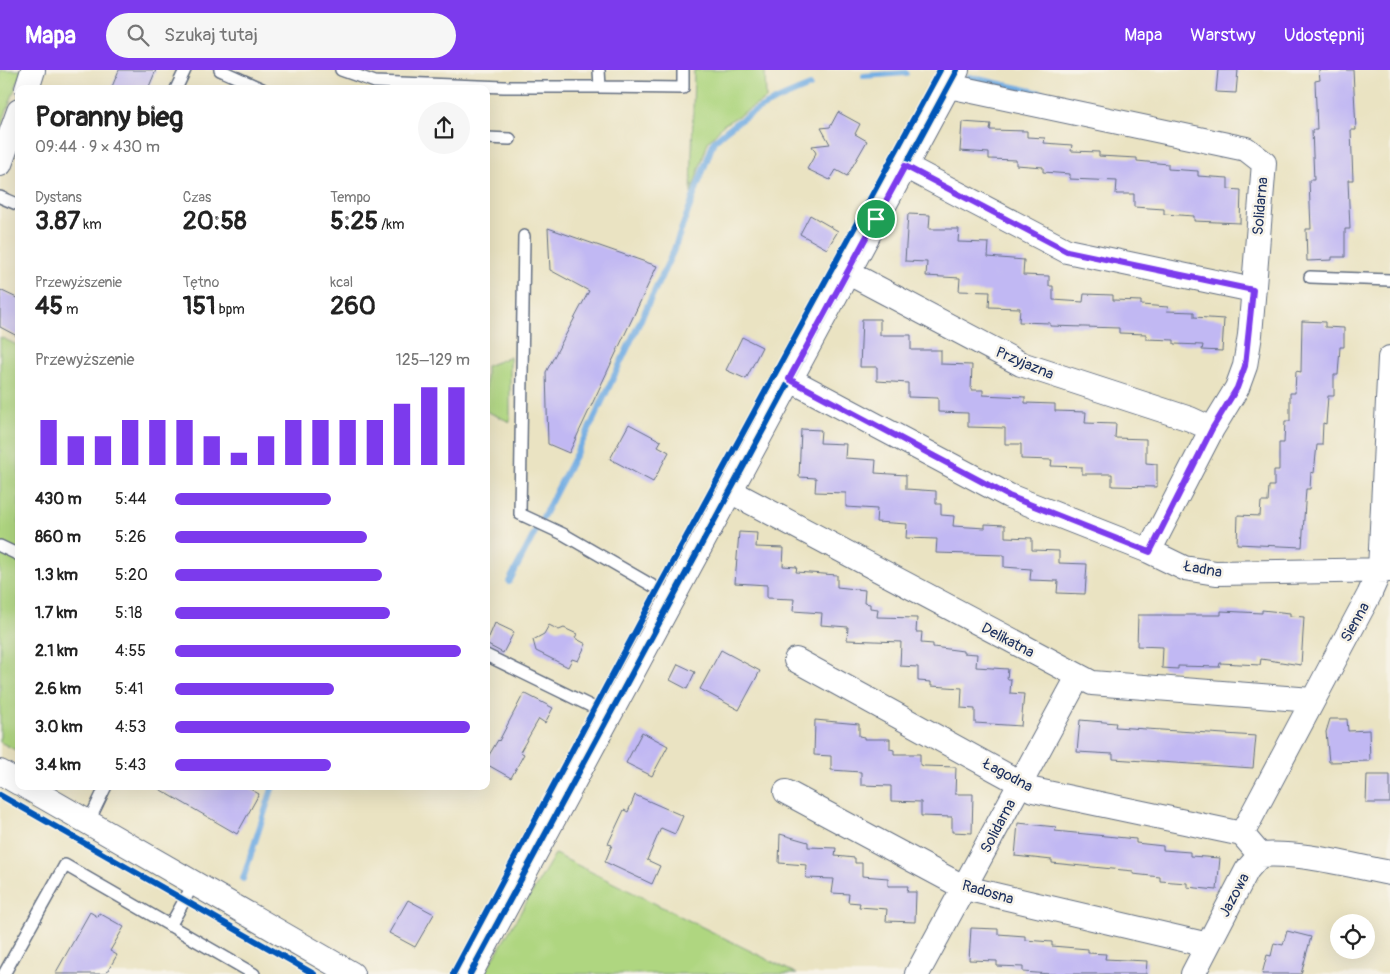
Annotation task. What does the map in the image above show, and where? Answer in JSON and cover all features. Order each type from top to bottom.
[{"type":"street","points":[[27,85],[33,70]]},
{"type":"street","points":[[470,974],[954,74]]},
{"type":"street","name":"Solidarna","points":[[954,74],[1246,149],[1264,163],[1245,366],[1237,388],[1212,429],[1150,552]]},
{"type":"street","points":[[0,164],[15,122]]},
{"type":"street","points":[[905,166],[1067,251],[1253,290]]},
{"type":"street","name":"Przyjazna","points":[[848,272],[1021,364],[1190,419],[1212,429]]},
{"type":"street","name":"Sienna","points":[[1242,834],[1312,700],[1369,595],[1385,570],[1390,358]]},
{"type":"street","name":"Ładna","points":[[789,379],[1009,496],[1150,552],[1184,568],[1216,573],[1385,570]]},
{"type":"street","name":"Delikatna","points":[[730,491],[1092,683],[1312,700]]},
{"type":"street","name":"Łagodna","points":[[796,660],[1033,790],[1242,834]]},
{"type":"street","name":"Solidarna","points":[[917,974],[1078,677]]},
{"type":"street","points":[[0,772],[15,781]]},
{"type":"street","points":[[32,790],[352,974]]},
{"type":"street","name":"Radosna","points":[[786,792],[965,888],[1208,945]]},
{"type":"street","points":[[1242,834],[1260,855],[1281,854],[1308,857],[1390,873]]},
{"type":"street","name":"Jazowa","points":[[1193,974],[1247,870],[1260,855]]},
{"type":"lane","points":[[178,85],[185,70]]},
{"type":"lane","points":[[220,70],[253,85]]},
{"type":"lane","points":[[341,70],[375,82],[397,85]]},
{"type":"lane","points":[[600,70],[600,87]]},
{"type":"lane","points":[[490,86],[683,88],[683,70]]},
{"type":"lane","points":[[490,138],[510,139]]},
{"type":"lane","points":[[0,197],[15,204]]},
{"type":"lane","points":[[524,236],[520,514],[547,527],[672,597]]},
{"type":"lane","points":[[1310,278],[1390,280]]},
{"type":"lane","points":[[0,546],[15,553]]},
{"type":"lane","points":[[490,657],[609,715]]},
{"type":"lane","points":[[88,823],[104,790]]},
{"type":"lane","points":[[4,974],[65,865],[254,974]]},
{"type":"lane","points":[[170,926],[194,883]]},
{"type":"green space","points":[[0,70],[22,70],[15,85],[0,129]]},
{"type":"green space","points":[[694,70],[765,70],[766,99],[723,125],[708,142],[691,194]]},
{"type":"green space","points":[[0,337],[15,344],[15,750],[0,742]]},
{"type":"green space","points":[[510,357],[510,422],[490,413],[490,364]]},
{"type":"green space","points":[[555,854],[797,974],[484,974]]},
{"type":"building","points":[[119,70],[156,70],[150,85],[113,85]]},
{"type":"building","points":[[1218,70],[1238,70],[1236,93],[1216,92]]},
{"type":"building","points":[[1319,70],[1353,70],[1356,130],[1351,130],[1353,180],[1348,180],[1350,229],[1345,229],[1345,257],[1332,257],[1332,260],[1307,261],[1306,229],[1311,229],[1309,180],[1314,180],[1312,130],[1317,130],[1315,81],[1320,80]]},
{"type":"building","points":[[838,112],[860,124],[855,134],[867,141],[847,176],[836,170],[830,180],[807,169],[816,153],[812,146],[830,144],[821,128],[830,127]]},
{"type":"building","points":[[962,122],[991,124],[990,130],[1027,131],[1027,137],[1045,138],[1044,143],[1072,145],[1071,151],[1099,152],[1099,156],[1137,158],[1137,161],[1168,164],[1168,169],[1198,171],[1198,176],[1228,178],[1228,189],[1241,190],[1240,223],[1194,221],[1194,216],[1164,214],[1164,209],[1134,207],[1134,194],[1116,194],[1117,181],[1070,179],[1070,174],[1043,172],[1043,167],[1016,165],[1016,160],[989,159],[989,153],[960,151]]},
{"type":"building","points":[[908,214],[930,215],[929,229],[959,229],[958,242],[989,243],[988,257],[1024,260],[1023,275],[1049,276],[1049,286],[1053,286],[1053,300],[1083,302],[1084,294],[1113,295],[1113,300],[1141,301],[1141,305],[1168,307],[1167,311],[1194,312],[1194,317],[1224,319],[1222,351],[1202,350],[1203,345],[1174,344],[1174,340],[1146,339],[1146,334],[1119,333],[1119,328],[1050,326],[1050,323],[1019,322],[1020,308],[989,307],[990,292],[959,291],[960,278],[926,276],[927,262],[905,261]]},
{"type":"building","points":[[810,215],[838,231],[827,249],[800,234]]},
{"type":"building","points":[[548,228],[657,266],[569,453],[548,444],[546,372],[589,291],[550,270]]},
{"type":"building","points":[[0,290],[15,297],[15,335],[0,327]]},
{"type":"building","points":[[862,319],[880,319],[880,335],[911,335],[911,350],[941,350],[941,364],[972,365],[971,390],[983,390],[983,395],[1025,397],[1025,403],[1055,404],[1055,411],[1086,412],[1085,423],[1116,424],[1115,438],[1146,439],[1146,463],[1157,464],[1157,487],[1112,486],[1112,474],[1082,474],[1082,467],[1051,466],[1052,460],[1021,459],[1021,444],[1005,444],[1005,428],[968,427],[968,413],[938,412],[938,398],[908,397],[908,383],[877,381],[877,367],[860,367]]},
{"type":"building","points":[[1302,321],[1325,322],[1325,327],[1344,328],[1344,347],[1340,347],[1338,375],[1334,375],[1334,396],[1328,396],[1326,424],[1323,423],[1322,445],[1317,445],[1314,473],[1311,472],[1310,489],[1306,489],[1302,547],[1237,544],[1238,515],[1260,516],[1261,502],[1268,502],[1269,486],[1274,486],[1274,470],[1279,470],[1279,443],[1284,443],[1285,421],[1290,421],[1290,393],[1295,393],[1296,371],[1301,372]]},
{"type":"building","points":[[742,337],[762,347],[746,379],[726,370]]},
{"type":"building","points":[[629,424],[661,441],[658,446],[669,452],[653,482],[610,459]]},
{"type":"building","points":[[801,429],[821,430],[820,443],[846,444],[845,458],[876,460],[875,473],[906,475],[906,489],[936,491],[936,504],[941,504],[941,515],[954,516],[953,526],[985,528],[985,524],[1005,525],[1005,537],[1032,538],[1032,550],[1059,551],[1059,563],[1087,564],[1085,594],[1057,593],[1058,581],[1030,580],[1031,569],[1004,567],[1004,555],[936,553],[937,539],[906,538],[907,524],[876,522],[877,509],[846,507],[846,493],[815,492],[816,478],[799,477]]},
{"type":"building","points":[[739,532],[757,533],[756,547],[784,548],[783,566],[797,567],[796,572],[837,575],[837,587],[865,590],[864,603],[870,604],[870,608],[878,609],[877,617],[917,618],[916,632],[922,632],[921,643],[933,644],[933,647],[963,651],[963,653],[977,654],[976,667],[1008,669],[1007,679],[1011,679],[1010,693],[1024,694],[1021,726],[975,723],[975,709],[961,708],[962,688],[931,686],[931,682],[918,681],[918,667],[900,666],[901,642],[847,640],[848,627],[821,625],[822,613],[793,611],[794,599],[767,598],[767,585],[735,583]]},
{"type":"building","points":[[1262,610],[1290,613],[1290,616],[1304,617],[1301,665],[1261,659],[1260,665],[1220,663],[1219,667],[1178,666],[1178,669],[1162,668],[1163,647],[1137,646],[1138,615],[1221,615],[1221,611],[1262,613]]},
{"type":"building","points":[[495,623],[514,632],[503,653],[490,646],[490,635]]},
{"type":"building","points":[[549,625],[559,630],[564,628],[577,634],[575,638],[586,644],[578,661],[572,659],[568,667],[536,651],[533,640],[544,634]]},
{"type":"building","points":[[721,650],[760,671],[739,710],[700,689]]},
{"type":"building","points":[[678,664],[695,672],[687,689],[670,680]]},
{"type":"building","points":[[524,693],[553,708],[545,723],[539,719],[520,752],[524,754],[511,778],[490,766],[490,753],[499,741]]},
{"type":"building","points":[[1330,719],[1347,719],[1348,731],[1369,730],[1370,761],[1329,762],[1326,732]]},
{"type":"building","points":[[815,720],[859,724],[859,736],[864,737],[864,739],[890,739],[890,749],[894,750],[894,754],[920,754],[920,765],[924,766],[956,767],[955,794],[973,794],[972,833],[952,832],[952,817],[921,816],[921,802],[891,801],[891,786],[861,785],[861,772],[831,770],[831,756],[814,755]]},
{"type":"building","points":[[1080,720],[1116,723],[1115,727],[1256,736],[1253,768],[1113,759],[1113,754],[1077,752]]},
{"type":"building","points":[[642,732],[668,746],[652,776],[626,763]]},
{"type":"building","points":[[1367,775],[1390,775],[1390,803],[1366,803]]},
{"type":"building","points":[[161,790],[252,790],[259,794],[237,834]]},
{"type":"building","points":[[635,795],[683,816],[675,834],[661,828],[647,860],[660,866],[652,884],[605,862],[612,845],[608,844],[624,810],[628,812]]},
{"type":"building","points":[[1018,823],[1056,827],[1055,831],[1136,839],[1136,843],[1163,846],[1163,850],[1190,852],[1190,856],[1220,858],[1217,890],[1187,887],[1187,883],[1160,881],[1160,877],[1133,874],[1133,871],[1052,863],[1052,860],[1015,856]]},
{"type":"building","points":[[780,834],[808,842],[808,847],[836,848],[835,856],[855,858],[855,863],[862,863],[862,876],[888,878],[888,886],[908,886],[907,892],[916,892],[915,922],[886,921],[887,909],[859,907],[860,903],[848,902],[849,894],[832,893],[834,879],[806,878],[807,865],[779,863]]},
{"type":"building","points":[[408,900],[434,914],[415,947],[389,933]]},
{"type":"building","points":[[90,912],[98,917],[99,913],[124,927],[110,951],[117,955],[106,974],[55,974]]},
{"type":"building","points":[[971,928],[998,929],[998,934],[1025,936],[1025,940],[1052,942],[1052,946],[1088,949],[1088,953],[1106,954],[1105,959],[1147,961],[1146,974],[1050,974],[1023,972],[1023,967],[997,966],[997,961],[969,960]]},
{"type":"building","points":[[1287,931],[1311,937],[1301,974],[1262,974],[1267,955],[1271,956],[1274,943],[1283,945]]},
{"type":"waterway","points":[[864,76],[906,73]]},
{"type":"waterway","points":[[969,77],[1082,102]]},
{"type":"waterway","points":[[509,582],[590,427],[673,252],[714,141],[748,115],[810,86]]},
{"type":"waterway","points":[[243,879],[272,790]]},
{"type":"cycle path","points":[[453,974],[658,589],[940,70]]},
{"type":"cycle path","points":[[470,974],[957,70]]},
{"type":"cycle path","points":[[0,795],[314,974]]},
{"type":"route","points":[[905,166],[1067,251],[1102,260],[1253,290],[1250,335],[1245,366],[1237,388],[1212,429],[1150,552],[1009,496],[789,379],[876,219],[905,166]]}]
